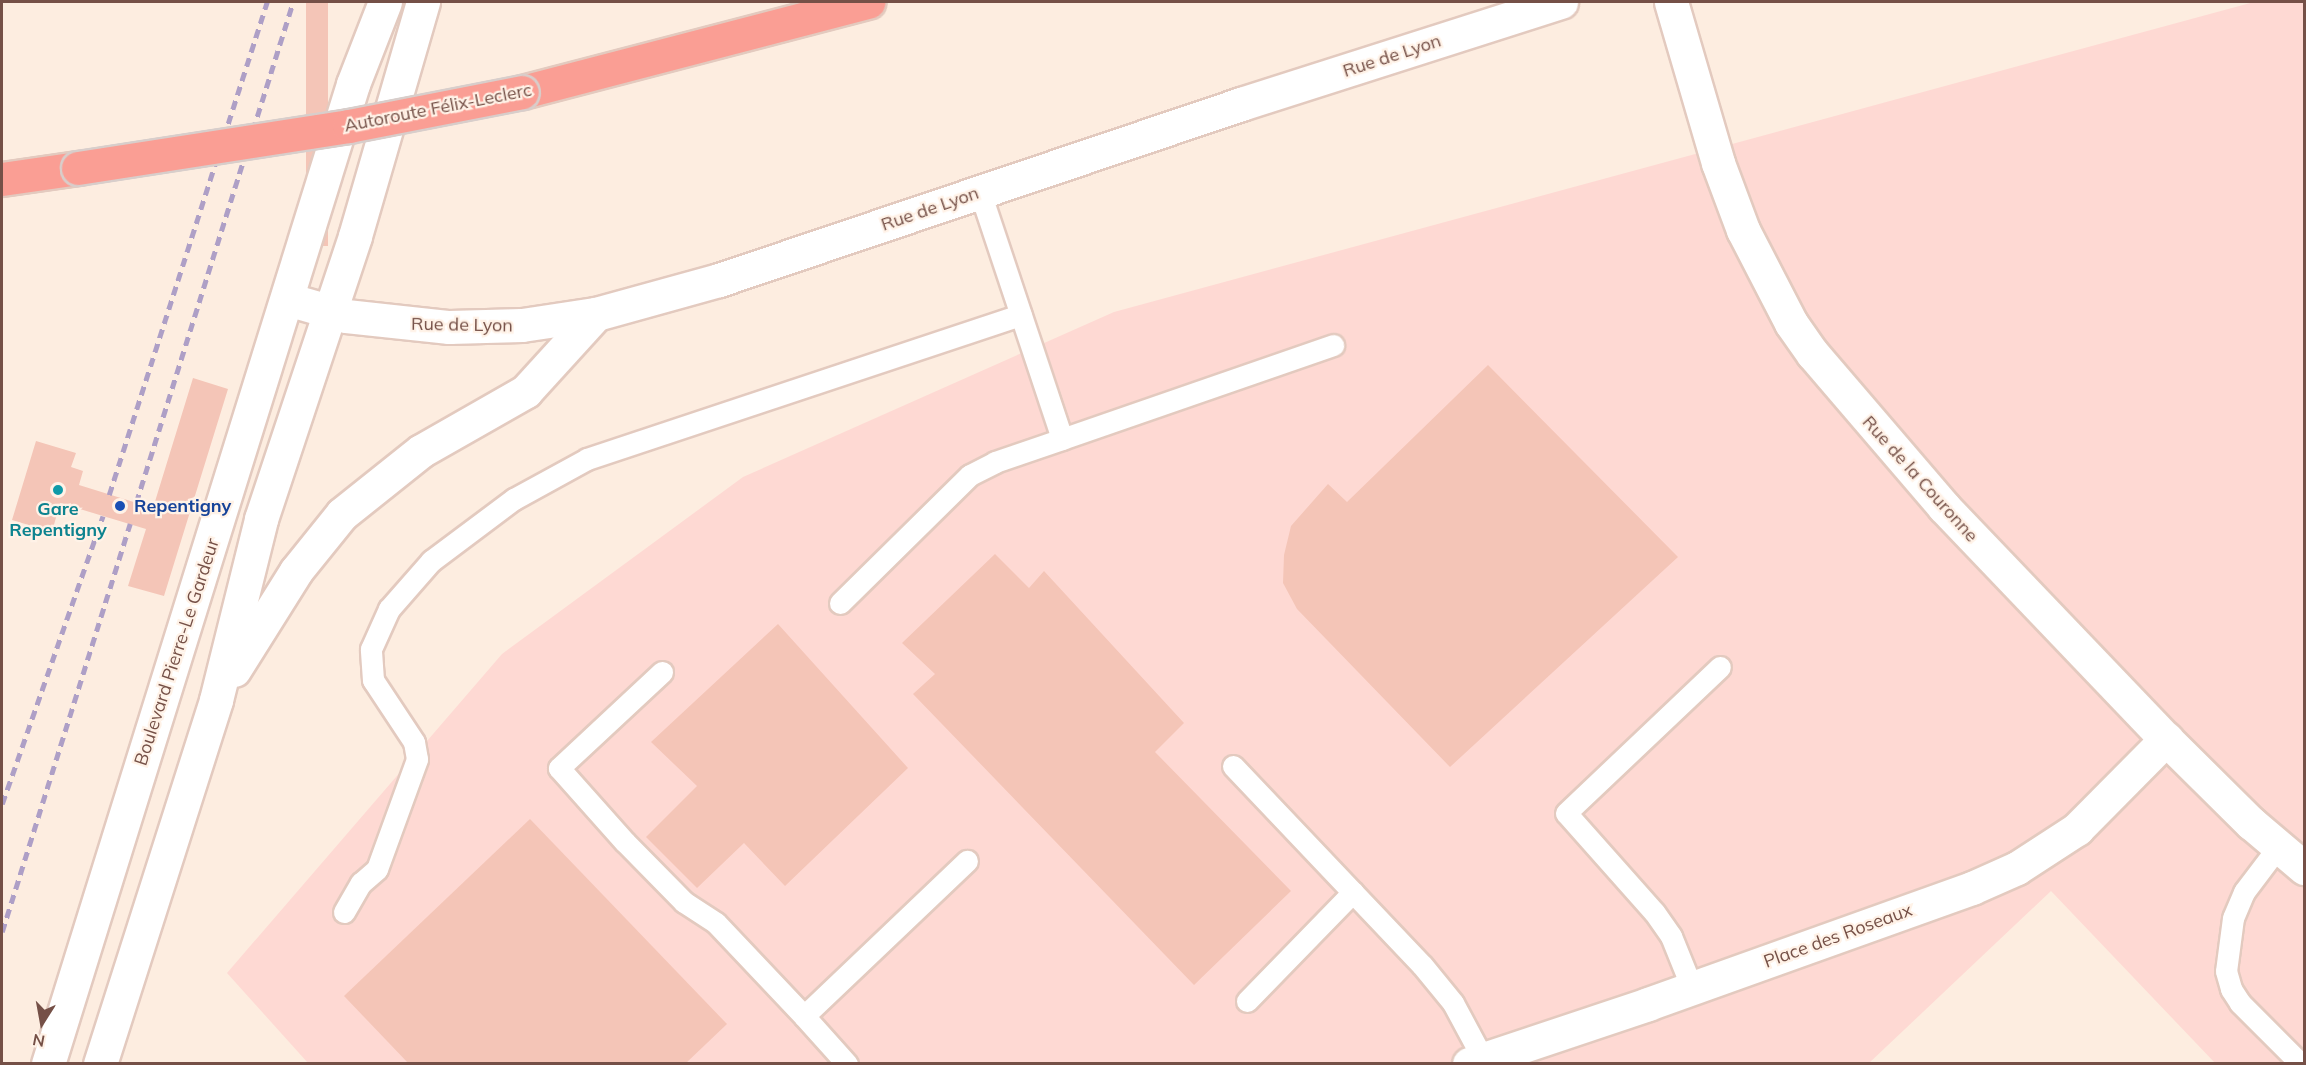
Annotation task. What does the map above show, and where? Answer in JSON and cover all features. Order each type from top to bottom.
[{"type":"highway","name":"Autoroute Félix-Leclerc","points":[[2,179],[349,126],[522,92],[868,2]]},
{"type":"street","name":"Boulevard Pierre-Le Gardeur","points":[[48,1064],[353,84],[385,2]]},
{"type":"street","points":[[100,1064],[216,700],[261,519],[362,214],[423,2]]},
{"type":"street","name":"Rue de Lyon","points":[[287,299],[372,320],[470,328],[522,325],[596,314],[699,286],[1561,2]]},
{"type":"street","name":"Rue de la Couronne","points":[[1671,2],[1729,195],[1756,259],[1791,323],[1843,393],[1944,507],[2166,739],[2278,847],[2304,868]]},
{"type":"street","points":[[216,700],[296,571],[342,514],[421,451],[526,391],[596,314]]},
{"type":"street","name":"Place des Roseaux","points":[[1476,1061],[1692,988],[1972,888],[2017,868],[2077,829],[2166,739]]},
{"type":"lane","points":[[981,192],[1062,439]]},
{"type":"lane","points":[[344,912],[361,883],[377,869],[417,759],[414,742],[373,680],[371,649],[389,609],[431,561],[514,499],[587,459],[1021,315]]},
{"type":"lane","points":[[840,603],[970,476],[994,462],[1333,345]]},
{"type":"lane","points":[[1692,988],[1671,936],[1654,912],[1566,813],[1720,667]]},
{"type":"lane","points":[[662,672],[558,768],[684,902],[716,923],[847,1064]]},
{"type":"lane","points":[[1233,766],[1353,892],[1453,1003],[1476,1061]]},
{"type":"lane","points":[[2278,847],[2252,877],[2233,918],[2226,971],[2231,989],[2241,1003],[2301,1064]]},
{"type":"lane","points":[[804,1016],[968,861]]},
{"type":"lane","points":[[1247,1001],[1353,892]]},
{"type":"shaded area","points":[[2254,2],[2304,2],[2304,1063],[2215,1063],[2051,891],[1868,1064],[308,1063],[227,973],[502,654],[743,477],[1114,312]]},
{"type":"building","points":[[306,2],[328,2],[328,246],[306,246]]},
{"type":"building","points":[[1488,365],[1678,557],[1450,767],[1297,609],[1283,583],[1284,555],[1291,526],[1328,484],[1347,502]]},
{"type":"building","name":"Gare Repentigny","points":[[193,378],[228,389],[164,596],[128,586],[146,529],[60,503],[52,532],[12,520],[36,441],[76,453],[71,467],[83,471],[79,485],[153,508]]},
{"type":"building","points":[[995,554],[1029,588],[1044,571],[1184,723],[1155,752],[1291,891],[1194,985],[913,694],[935,674],[902,643]]},
{"type":"building","points":[[778,624],[908,768],[785,886],[744,843],[697,888],[646,837],[697,786],[651,742]]},
{"type":"building","points":[[530,819],[727,1024],[685,1064],[409,1064],[344,996]]},
{"type":"railway","points":[[109,495],[267,2]]},
{"type":"railway","points":[[136,503],[293,2]]},
{"type":"railway","points":[[2,804],[103,516]]},
{"type":"railway","points":[[2,932],[130,524]]},
{"type":"place","name":"Gare Repentigny","points":[[58,490]]},
{"type":"place","name":"Repentigny","points":[[120,506]]}]
